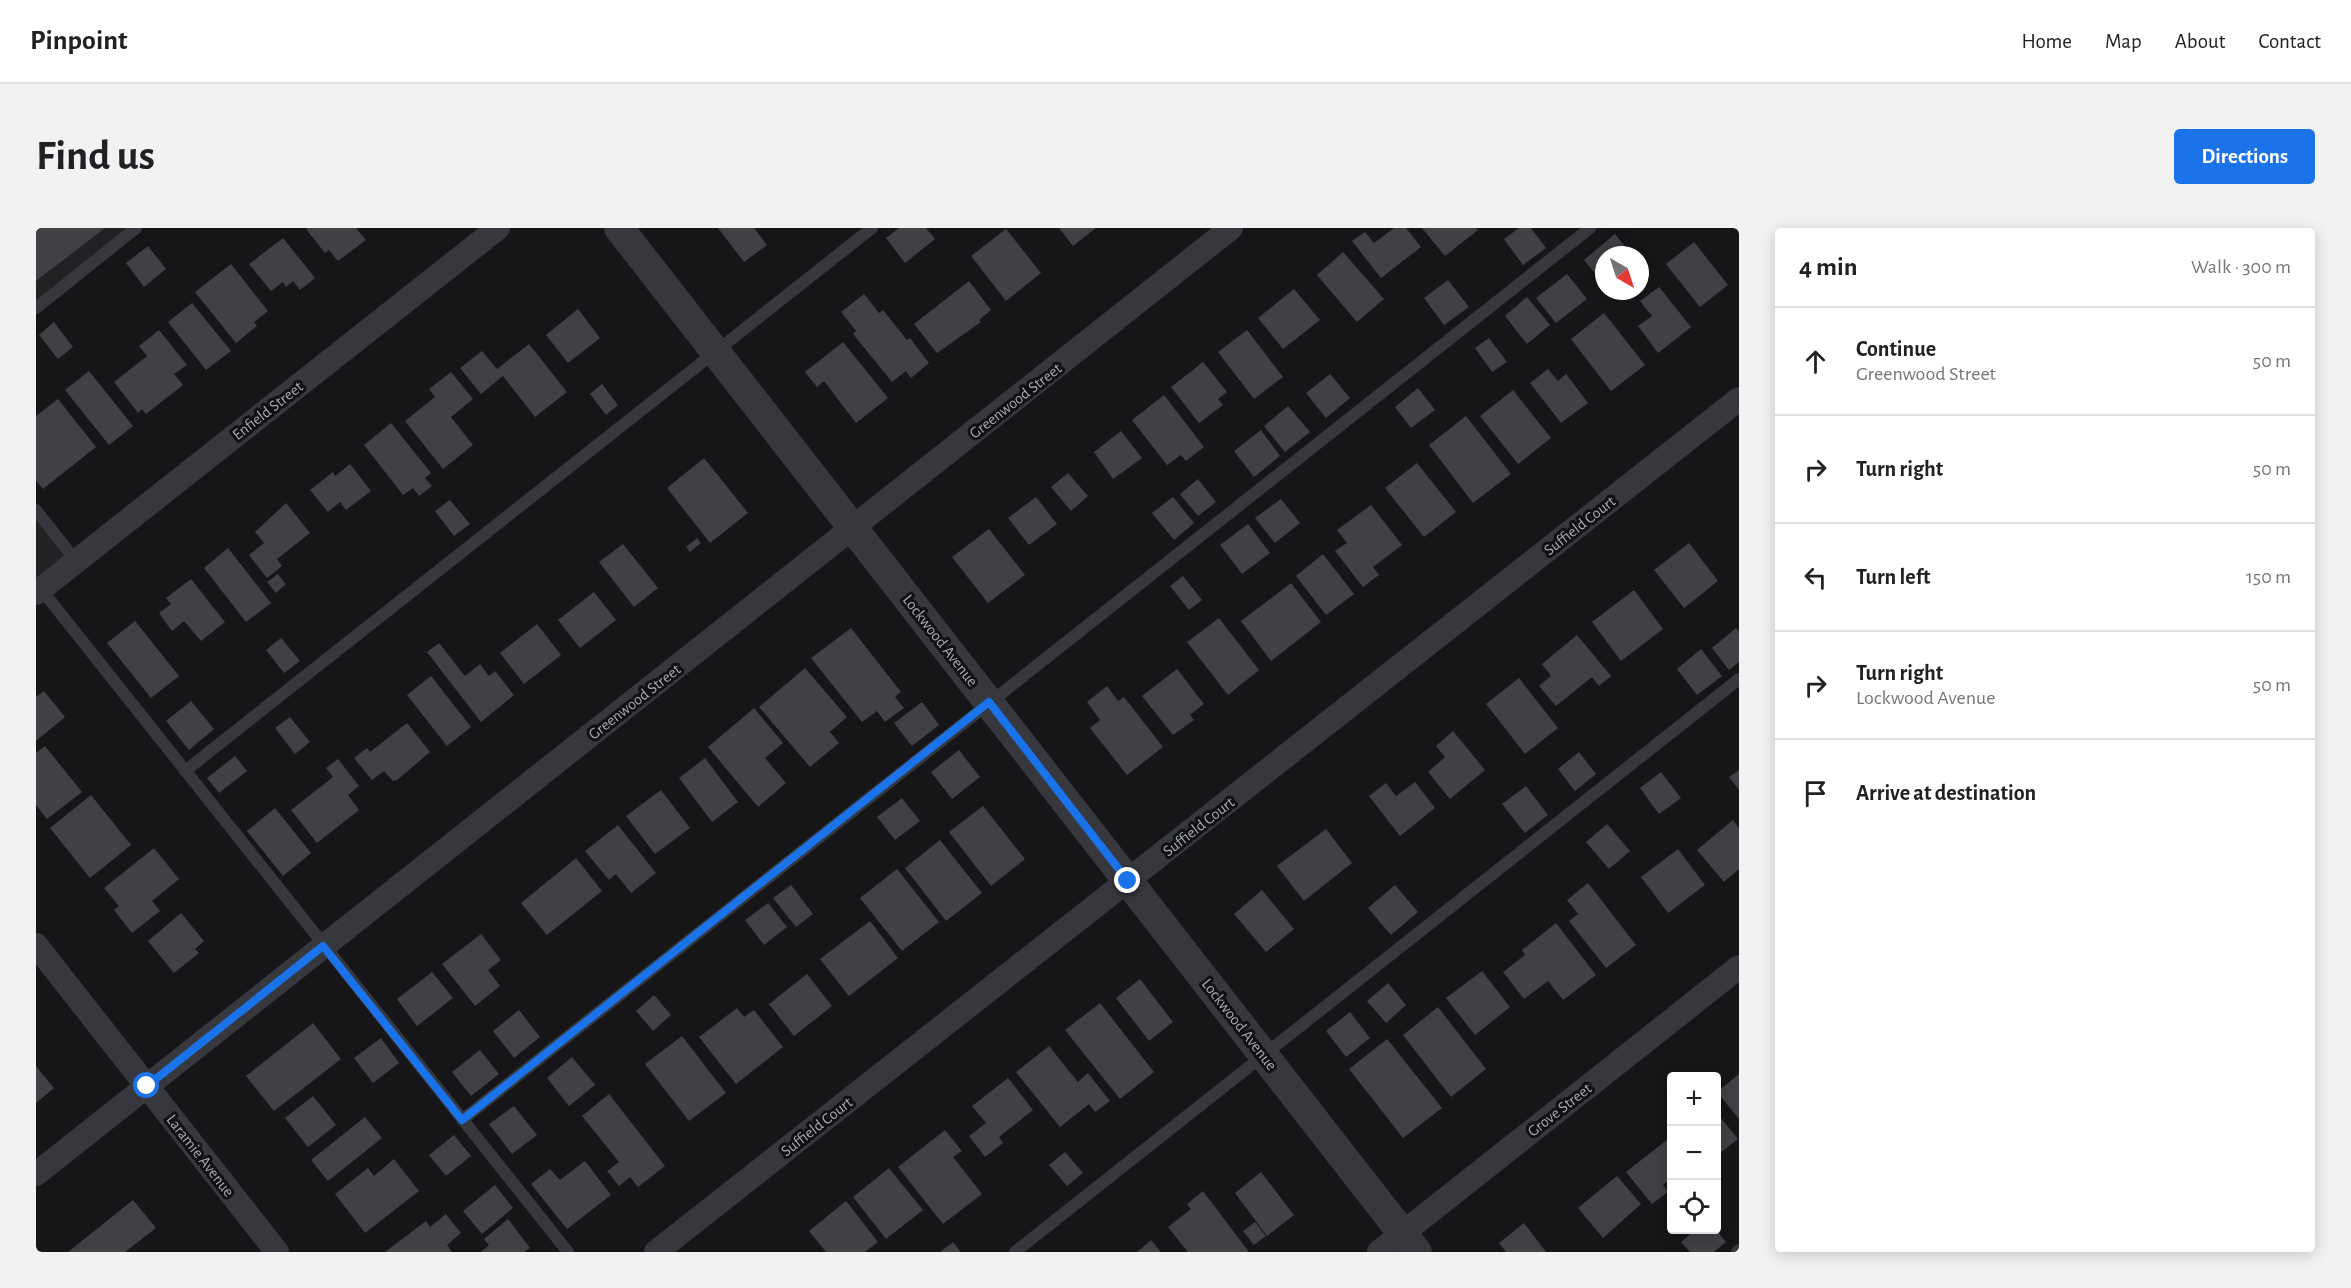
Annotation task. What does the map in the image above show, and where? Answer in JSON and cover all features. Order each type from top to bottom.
[{"type":"street","name":"Enfield Street","points":[[39,591],[498,228]]},
{"type":"street","name":"Lockwood Avenue","points":[[620,228],[1410,1243]]},
{"type":"street","name":"Greenwood Street","points":[[36,1174],[1231,228]]},
{"type":"street","name":"Suffield Court","points":[[656,1252],[1739,399]]},
{"type":"street","name":"Laramie Avenue","points":[[36,945],[277,1252]]},
{"type":"street","name":"Grove Street","points":[[1379,1252],[1410,1243],[1739,967]]},
{"type":"lane","points":[[36,308],[136,228]]},
{"type":"lane","points":[[185,771],[872,228]]},
{"type":"lane","points":[[462,1120],[1590,228]]},
{"type":"lane","points":[[36,510],[76,561]]},
{"type":"lane","points":[[39,591],[567,1252]]},
{"type":"lane","points":[[1015,1252],[1739,679]]},
{"type":"shaded area","points":[[36,228],[129,228],[36,302]]},
{"type":"shaded area","points":[[36,519],[69,561],[36,587]]},
{"type":"building","points":[[36,228],[105,228],[36,281]]},
{"type":"building","points":[[356,228],[366,240],[338,261],[329,250],[325,253],[306,229]]},
{"type":"building","points":[[718,228],[754,228],[767,245],[744,262]]},
{"type":"building","points":[[899,228],[926,228],[935,239],[905,263],[886,238]]},
{"type":"building","points":[[1059,228],[1096,228],[1073,246]]},
{"type":"building","points":[[1394,228],[1406,228],[1421,247],[1381,278],[1352,241],[1365,232],[1374,243]]},
{"type":"building","points":[[1422,228],[1476,228],[1478,230],[1445,256]]},
{"type":"building","points":[[1519,228],[1531,228],[1546,248],[1523,265],[1504,239]]},
{"type":"building","points":[[1006,229],[1041,273],[1006,301],[971,256]]},
{"type":"building","points":[[1615,234],[1625,246],[1601,246]]},
{"type":"building","points":[[283,238],[315,278],[300,290],[293,281],[286,287],[283,282],[271,291],[249,264]]},
{"type":"building","points":[[1694,242],[1728,285],[1700,307],[1666,264]]},
{"type":"building","points":[[148,246],[166,269],[144,287],[126,263]]},
{"type":"building","points":[[1595,251],[1595,273],[1584,260]]},
{"type":"building","points":[[1343,252],[1384,299],[1357,322],[1317,275]]},
{"type":"building","points":[[231,264],[268,311],[254,322],[257,326],[236,343],[195,292]]},
{"type":"building","points":[[1567,274],[1587,299],[1556,323],[1536,298]]},
{"type":"building","points":[[1448,280],[1469,307],[1444,325],[1424,298]]},
{"type":"building","points":[[969,281],[991,310],[979,320],[981,322],[937,353],[914,324]]},
{"type":"building","points":[[1659,287],[1691,327],[1658,353],[1638,326],[1652,316],[1640,301],[1649,300],[1649,294]]},
{"type":"building","points":[[1294,289],[1320,320],[1283,349],[1258,318]]},
{"type":"building","points":[[864,294],[879,313],[883,310],[907,340],[910,338],[929,363],[911,378],[906,371],[892,382],[853,334],[856,331],[841,312]]},
{"type":"building","points":[[1527,297],[1550,325],[1527,344],[1505,316]]},
{"type":"building","points":[[192,303],[231,351],[206,370],[168,322]]},
{"type":"building","points":[[578,309],[600,338],[568,363],[546,335]]},
{"type":"building","points":[[1604,313],[1645,365],[1611,391],[1571,339]]},
{"type":"building","points":[[54,322],[73,347],[58,359],[39,335]]},
{"type":"building","points":[[159,330],[187,365],[174,374],[183,385],[146,414],[142,409],[138,413],[114,382],[147,356],[139,346]]},
{"type":"building","points":[[1247,330],[1283,377],[1254,399],[1218,352]]},
{"type":"building","points":[[1489,338],[1507,362],[1492,372],[1475,348]]},
{"type":"building","points":[[843,342],[888,398],[856,423],[824,381],[817,387],[805,372]]},
{"type":"building","points":[[529,344],[567,392],[535,417],[503,376],[481,394],[460,368],[482,351],[497,369]]},
{"type":"building","points":[[1203,362],[1227,392],[1218,399],[1223,405],[1199,423],[1171,387]]},
{"type":"building","points":[[1548,369],[1558,381],[1566,374],[1588,403],[1561,423],[1530,383]]},
{"type":"building","points":[[89,371],[133,426],[109,445],[65,390]]},
{"type":"building","points":[[451,372],[473,399],[451,417],[473,445],[443,469],[405,421],[435,397],[429,389]]},
{"type":"building","points":[[1330,374],[1350,398],[1326,418],[1306,393]]},
{"type":"building","points":[[602,384],[618,405],[606,415],[590,394]]},
{"type":"building","points":[[1418,388],[1435,410],[1411,428],[1395,407]]},
{"type":"building","points":[[1513,390],[1551,438],[1518,464],[1480,416]]},
{"type":"building","points":[[1164,395],[1204,447],[1186,461],[1181,455],[1167,465],[1132,420]]},
{"type":"building","points":[[58,399],[96,447],[43,489],[36,481],[36,416]]},
{"type":"building","points":[[1288,406],[1310,432],[1285,452],[1264,426]]},
{"type":"building","points":[[1466,416],[1511,474],[1473,503],[1429,445]]},
{"type":"building","points":[[391,423],[431,473],[425,478],[432,486],[419,496],[413,488],[403,495],[364,445]]},
{"type":"building","points":[[1261,430],[1280,456],[1254,477],[1234,451]]},
{"type":"building","points":[[1121,431],[1142,458],[1113,479],[1094,452]]},
{"type":"building","points":[[704,458],[748,513],[710,543],[667,488]]},
{"type":"building","points":[[1417,463],[1456,512],[1424,537],[1385,488]]},
{"type":"building","points":[[350,464],[371,491],[346,510],[340,502],[328,512],[310,490],[333,472],[335,476]]},
{"type":"building","points":[[1068,473],[1088,496],[1071,511],[1051,487]]},
{"type":"building","points":[[1198,479],[1216,502],[1198,516],[1180,494]]},
{"type":"building","points":[[1036,497],[1057,524],[1029,545],[1008,518]]},
{"type":"building","points":[[1173,497],[1194,523],[1174,540],[1152,513]]},
{"type":"building","points":[[1281,499],[1300,523],[1275,543],[1255,518]]},
{"type":"building","points":[[450,500],[470,524],[454,536],[435,511]]},
{"type":"building","points":[[286,503],[310,533],[277,559],[282,566],[267,578],[249,555],[264,543],[255,532]]},
{"type":"building","points":[[1371,505],[1402,545],[1373,567],[1379,575],[1363,587],[1335,551],[1347,543],[1337,530]]},
{"type":"building","points":[[1248,524],[1270,553],[1242,574],[1220,545]]},
{"type":"building","points":[[989,529],[1025,575],[988,603],[952,557]]},
{"type":"building","points":[[697,538],[701,543],[690,552],[686,547]]},
{"type":"building","points":[[1689,543],[1718,581],[1684,608],[1654,570]]},
{"type":"building","points":[[623,544],[658,588],[634,607],[599,562]]},
{"type":"building","points":[[228,548],[271,603],[246,622],[204,568]]},
{"type":"building","points":[[1323,554],[1354,594],[1326,615],[1296,576]]},
{"type":"building","points":[[278,574],[286,584],[276,593],[267,582]]},
{"type":"building","points":[[1183,576],[1202,600],[1189,610],[1170,586]]},
{"type":"building","points":[[191,579],[225,622],[201,641],[184,621],[172,631],[159,613],[171,604],[166,598]]},
{"type":"building","points":[[1291,583],[1321,622],[1271,661],[1241,621]]},
{"type":"building","points":[[1634,590],[1663,629],[1621,661],[1592,622]]},
{"type":"building","points":[[594,592],[616,620],[580,648],[558,620]]},
{"type":"building","points":[[1219,618],[1259,670],[1228,695],[1187,642]]},
{"type":"building","points":[[135,621],[179,676],[151,698],[107,643]]},
{"type":"building","points":[[537,624],[561,655],[524,684],[500,653]]},
{"type":"building","points":[[851,628],[901,692],[895,697],[904,708],[885,722],[877,711],[862,722],[811,658]]},
{"type":"building","points":[[1736,628],[1739,631],[1739,662],[1729,670],[1712,648]]},
{"type":"building","points":[[1577,635],[1611,676],[1599,686],[1592,677],[1556,706],[1539,686],[1551,676],[1542,664]]},
{"type":"building","points":[[281,638],[300,661],[284,673],[266,650]]},
{"type":"building","points":[[439,643],[465,676],[480,664],[489,676],[495,671],[514,695],[481,722],[427,652]]},
{"type":"building","points":[[1701,649],[1722,676],[1697,695],[1677,669]]},
{"type":"building","points":[[805,668],[847,717],[830,732],[839,743],[810,767],[759,707]]},
{"type":"building","points":[[1177,669],[1204,704],[1190,715],[1194,720],[1173,735],[1142,696]]},
{"type":"building","points":[[431,676],[471,727],[447,746],[407,695]]},
{"type":"building","points":[[1519,678],[1558,728],[1525,754],[1486,704]]},
{"type":"building","points":[[1107,686],[1118,701],[1124,697],[1163,747],[1127,775],[1090,728],[1100,720],[1087,702]]},
{"type":"building","points":[[44,691],[65,717],[36,741],[36,697]]},
{"type":"building","points":[[191,701],[214,729],[189,750],[166,721]]},
{"type":"building","points":[[922,702],[939,725],[912,746],[894,723]]},
{"type":"building","points":[[754,708],[783,743],[765,758],[786,783],[758,807],[708,747]]},
{"type":"building","points":[[290,717],[310,742],[295,754],[275,728]]},
{"type":"building","points":[[407,723],[430,752],[396,781],[393,781],[384,771],[372,780],[354,758],[367,748],[370,752]]},
{"type":"building","points":[[1453,731],[1485,770],[1450,799],[1428,772],[1445,757],[1436,746]]},
{"type":"building","points":[[45,746],[82,792],[47,819],[36,805],[36,753]]},
{"type":"building","points":[[959,750],[980,777],[952,799],[931,772]]},
{"type":"building","points":[[1579,752],[1596,774],[1575,791],[1558,769]]},
{"type":"building","points":[[235,756],[247,771],[219,793],[207,778]]},
{"type":"building","points":[[705,758],[738,802],[712,822],[679,778]]},
{"type":"building","points":[[338,759],[359,786],[348,795],[359,810],[317,843],[291,810],[333,777],[326,768]]},
{"type":"building","points":[[1739,770],[1739,790],[1729,777]]},
{"type":"building","points":[[1661,772],[1681,798],[1659,814],[1640,788]]},
{"type":"building","points":[[1415,782],[1435,808],[1400,836],[1369,796],[1386,783],[1396,796]]},
{"type":"building","points":[[1526,786],[1548,815],[1525,833],[1502,804]]},
{"type":"building","points":[[661,790],[690,828],[655,854],[626,816]]},
{"type":"building","points":[[91,795],[131,845],[90,878],[50,828]]},
{"type":"building","points":[[902,798],[920,821],[895,840],[877,817]]},
{"type":"building","points":[[983,806],[1025,859],[991,886],[949,832]]},
{"type":"building","points":[[275,808],[311,853],[283,876],[247,831]]},
{"type":"building","points":[[1733,820],[1739,828],[1739,869],[1724,882],[1697,850]]},
{"type":"building","points":[[1607,824],[1630,851],[1609,869],[1586,842]]},
{"type":"building","points":[[618,825],[656,873],[631,893],[616,874],[609,880],[585,851]]},
{"type":"building","points":[[1326,829],[1352,863],[1304,901],[1277,866]]},
{"type":"building","points":[[940,840],[982,893],[946,921],[905,868]]},
{"type":"building","points":[[154,848],[179,879],[152,901],[160,911],[132,933],[114,910],[119,906],[104,888]]},
{"type":"building","points":[[1678,849],[1705,885],[1668,913],[1641,877]]},
{"type":"building","points":[[576,858],[602,891],[547,935],[521,903]]},
{"type":"building","points":[[897,869],[939,922],[902,951],[860,898]]},
{"type":"building","points":[[1588,883],[1636,945],[1606,968],[1569,921],[1578,914],[1567,900]]},
{"type":"building","points":[[791,885],[813,914],[796,927],[773,898]]},
{"type":"building","points":[[1395,885],[1418,912],[1391,935],[1368,908]]},
{"type":"building","points":[[1262,890],[1294,929],[1266,952],[1234,914]]},
{"type":"building","points":[[768,903],[787,927],[764,945],[745,920]]},
{"type":"building","points":[[181,913],[204,941],[195,949],[199,953],[174,973],[148,941]]},
{"type":"building","points":[[870,921],[898,958],[849,996],[820,959]]},
{"type":"building","points":[[1556,923],[1596,975],[1563,1000],[1548,981],[1524,999],[1503,972],[1525,955],[1522,950]]},
{"type":"building","points":[[481,934],[501,960],[488,970],[500,986],[475,1006],[442,964]]},
{"type":"building","points":[[1482,971],[1510,1007],[1475,1035],[1446,998]]},
{"type":"building","points":[[432,972],[453,998],[417,1026],[397,999]]},
{"type":"building","points":[[807,974],[832,1006],[794,1036],[769,1004]]},
{"type":"building","points":[[1140,979],[1173,1022],[1149,1041],[1116,998]]},
{"type":"building","points":[[1388,983],[1406,1005],[1386,1023],[1367,1001]]},
{"type":"building","points":[[654,995],[671,1015],[653,1031],[636,1011]]},
{"type":"building","points":[[1100,1003],[1154,1072],[1120,1099],[1065,1030]]},
{"type":"building","points":[[1438,1007],[1486,1069],[1451,1097],[1403,1035]]},
{"type":"building","points":[[737,1008],[744,1017],[754,1010],[783,1047],[736,1084],[699,1037]]},
{"type":"building","points":[[519,1010],[540,1037],[514,1058],[493,1031]]},
{"type":"building","points":[[1350,1012],[1370,1038],[1346,1057],[1326,1031]]},
{"type":"building","points":[[313,1023],[341,1059],[274,1111],[246,1076]]},
{"type":"building","points":[[682,1036],[726,1093],[689,1121],[645,1064]]},
{"type":"building","points":[[381,1038],[399,1063],[373,1083],[354,1058]]},
{"type":"building","points":[[1387,1039],[1442,1108],[1403,1138],[1349,1069]]},
{"type":"building","points":[[1049,1046],[1078,1082],[1088,1073],[1110,1101],[1095,1112],[1089,1104],[1060,1127],[1016,1072]]},
{"type":"building","points":[[480,1050],[499,1074],[471,1096],[452,1072]]},
{"type":"building","points":[[572,1057],[595,1085],[569,1106],[547,1078]]},
{"type":"building","points":[[36,1066],[54,1088],[36,1103]]},
{"type":"building","points":[[1739,1074],[1739,1119],[1721,1097],[1721,1089]]},
{"type":"building","points":[[1008,1078],[1033,1110],[999,1137],[1003,1143],[985,1157],[969,1136],[986,1123],[972,1106]]},
{"type":"building","points":[[609,1094],[665,1166],[638,1187],[630,1177],[619,1186],[607,1171],[619,1162],[582,1116]]},
{"type":"building","points":[[313,1096],[336,1125],[308,1147],[285,1118]]},
{"type":"building","points":[[514,1106],[537,1135],[512,1154],[489,1124]]},
{"type":"building","points":[[365,1117],[382,1138],[328,1181],[311,1160]]},
{"type":"building","points":[[1721,1118],[1738,1139],[1721,1152]]},
{"type":"building","points":[[945,1130],[962,1151],[953,1157],[982,1194],[943,1224],[898,1167]]},
{"type":"building","points":[[454,1135],[471,1156],[446,1176],[429,1155]]},
{"type":"building","points":[[1667,1140],[1667,1182],[1663,1185],[1667,1193],[1652,1204],[1626,1172]]},
{"type":"building","points":[[1065,1152],[1083,1173],[1067,1186],[1049,1165]]},
{"type":"building","points":[[394,1159],[419,1191],[365,1233],[335,1194],[368,1168],[374,1176]]},
{"type":"building","points":[[585,1161],[611,1195],[567,1229],[531,1184],[550,1169],[560,1180]]},
{"type":"building","points":[[889,1168],[923,1210],[886,1239],[853,1197]]},
{"type":"building","points":[[1261,1172],[1294,1215],[1267,1236],[1235,1193]]},
{"type":"building","points":[[1617,1176],[1641,1204],[1603,1238],[1578,1208]]},
{"type":"building","points":[[495,1185],[513,1208],[482,1234],[463,1211]]},
{"type":"building","points":[[1203,1191],[1249,1252],[1188,1252],[1168,1227],[1191,1209],[1187,1204]]},
{"type":"building","points":[[133,1200],[156,1228],[125,1252],[68,1252]]},
{"type":"building","points":[[846,1201],[878,1242],[865,1252],[826,1252],[809,1231]]},
{"type":"building","points":[[446,1214],[461,1233],[447,1245],[452,1252],[385,1252],[426,1221],[430,1227]]},
{"type":"building","points":[[508,1219],[530,1248],[524,1252],[481,1252],[489,1245],[484,1239]]},
{"type":"building","points":[[1255,1222],[1266,1236],[1254,1245],[1243,1231]]},
{"type":"building","points":[[1524,1223],[1546,1252],[1506,1252],[1499,1243]]},
{"type":"building","points":[[1690,1234],[1719,1234],[1726,1242],[1714,1252],[1690,1252],[1681,1242]]},
{"type":"building","points":[[1151,1240],[1161,1252],[1137,1252]]},
{"type":"building","points":[[953,1242],[961,1252],[940,1252]]},
{"type":"route","points":[[147,1086],[323,946],[462,1120],[989,702],[1128,881]]}]
